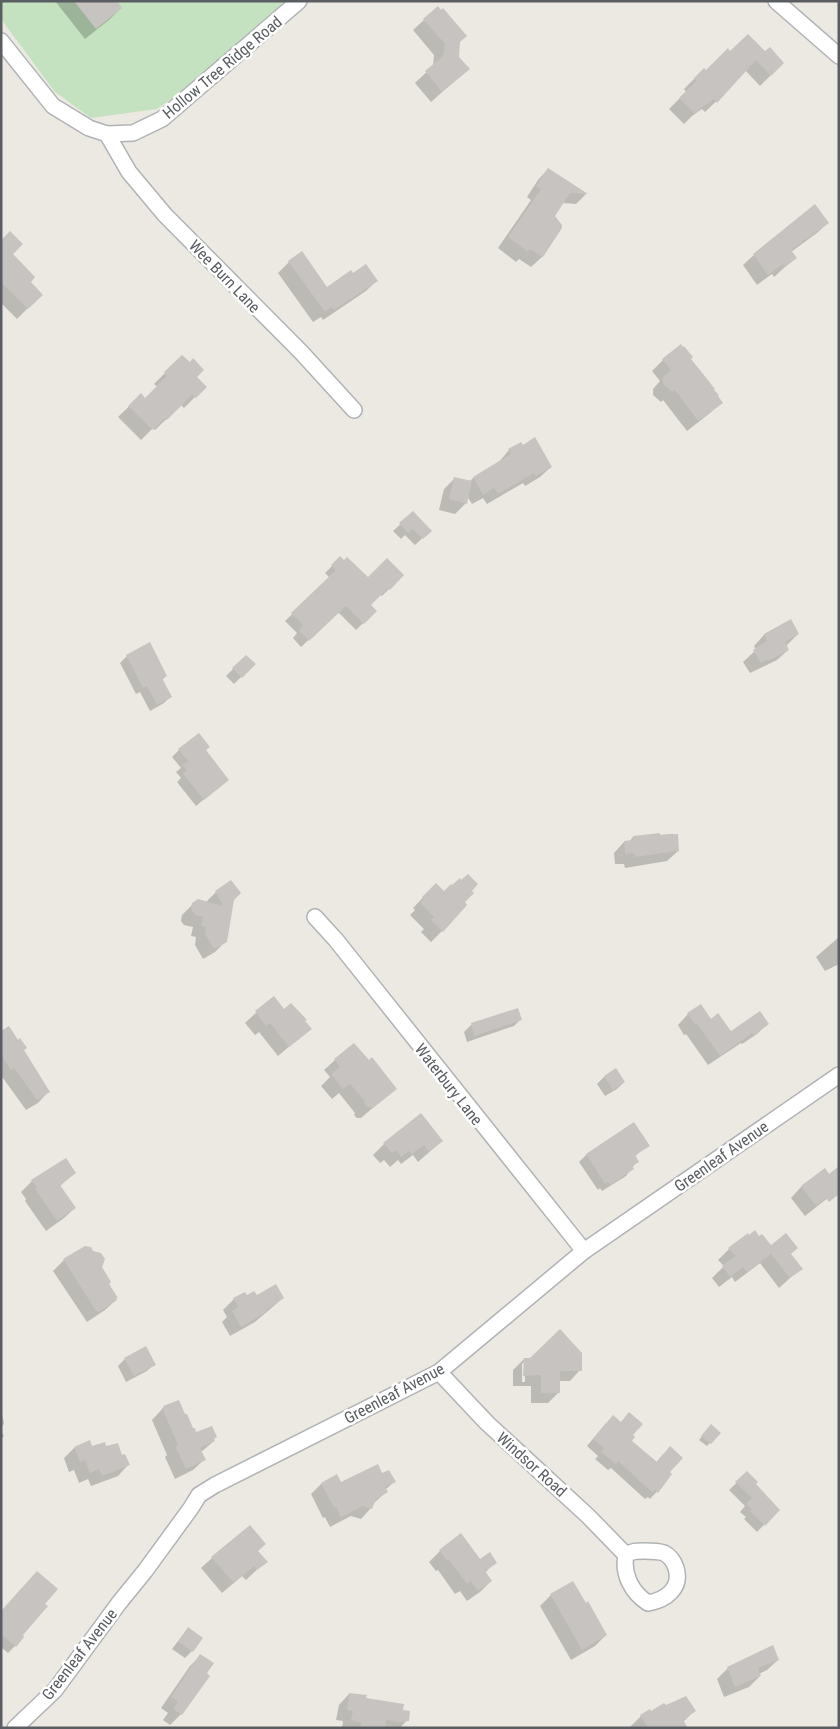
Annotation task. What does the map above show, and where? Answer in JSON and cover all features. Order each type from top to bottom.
[{"type":"street","name":"Hollow Tree Ridge Road","points":[[1,41],[53,106],[89,128],[107,134],[133,134],[162,119],[299,1]]},
{"type":"street","points":[[776,1],[839,56]]},
{"type":"street","name":"Wee Burn Lane","points":[[107,134],[129,172],[165,215],[301,352],[354,410]]},
{"type":"street","name":"Waterbury Lane","points":[[315,917],[336,940],[584,1251]]},
{"type":"street","name":"Greenleaf Avenue","points":[[15,1728],[55,1690],[145,1571],[199,1495],[215,1485],[439,1372],[584,1251],[839,1075]]},
{"type":"street","name":"Windsor Road","points":[[439,1372],[487,1423],[588,1516],[626,1555]]},
{"type":"green space","points":[[1,1],[285,1],[181,92],[157,109],[91,118],[55,92],[1,19]]},
{"type":"building","points":[[74,1],[117,1],[122,8],[96,29]]},
{"type":"building","points":[[438,6],[441,10],[443,8],[467,36],[460,42],[459,57],[470,69],[442,92],[425,71],[443,56],[445,44],[423,19]]},
{"type":"building","points":[[748,34],[765,51],[770,47],[784,63],[771,76],[756,60],[717,103],[714,99],[695,114],[679,98],[696,81],[694,78],[704,68],[706,70],[728,48],[730,51]]},
{"type":"building","points":[[548,168],[588,194],[570,193],[555,216],[562,225],[562,228],[543,257],[530,249],[528,252],[508,237],[541,189],[536,186]]},
{"type":"building","points":[[815,204],[829,223],[791,250],[797,258],[785,267],[783,264],[768,275],[753,254]]},
{"type":"building","points":[[10,231],[23,244],[13,254],[35,277],[31,282],[43,295],[28,309],[1,282],[1,240]]},
{"type":"building","points":[[302,251],[327,287],[351,270],[353,273],[366,264],[378,281],[334,310],[332,307],[325,312],[288,261]]},
{"type":"building","points":[[681,344],[693,357],[691,359],[715,389],[723,403],[698,421],[675,390],[672,392],[663,384],[663,377],[671,370],[662,359]]},
{"type":"building","points":[[182,355],[190,362],[193,358],[204,370],[197,377],[207,387],[196,398],[192,395],[167,420],[165,418],[153,430],[128,406],[141,393],[145,398],[167,376],[164,372]]},
{"type":"building","points":[[535,437],[552,467],[536,476],[534,473],[498,494],[494,488],[483,495],[473,477],[511,454],[508,449],[521,442],[523,445]]},
{"type":"building","points":[[454,477],[472,481],[467,504],[449,499]]},
{"type":"building","points":[[413,511],[432,531],[423,539],[413,529],[408,533],[399,523]]},
{"type":"building","points":[[340,556],[344,560],[347,557],[368,577],[387,558],[404,575],[390,590],[388,588],[371,605],[377,611],[364,624],[346,606],[309,641],[299,630],[303,625],[291,613],[336,570],[331,565]]},
{"type":"building","points":[[791,619],[799,634],[785,642],[789,650],[761,663],[753,650],[767,641],[764,634]]},
{"type":"building","points":[[150,642],[167,676],[162,678],[172,697],[157,705],[147,686],[143,688],[126,655]]},
{"type":"building","points":[[246,655],[256,664],[242,678],[232,668]]},
{"type":"building","points":[[199,733],[210,747],[206,750],[229,780],[204,800],[183,774],[187,770],[182,765],[188,761],[178,749]]},
{"type":"building","points":[[660,833],[660,835],[678,834],[679,851],[635,857],[635,853],[625,854],[624,841],[633,840],[633,836]]},
{"type":"building","points":[[468,874],[478,884],[472,891],[474,893],[465,902],[467,905],[443,932],[431,920],[434,917],[420,903],[424,899],[422,897],[436,883],[444,891],[451,884],[460,878],[461,880]]},
{"type":"building","points":[[231,880],[241,893],[234,900],[227,942],[214,949],[205,934],[206,927],[201,926],[203,917],[195,915],[191,909],[192,903],[198,899],[223,906],[215,891]]},
{"type":"building","points":[[274,996],[284,1009],[291,1003],[307,1020],[305,1021],[312,1029],[289,1047],[270,1023],[266,1026],[255,1011]]},
{"type":"building","points":[[701,1004],[711,1019],[718,1013],[731,1031],[760,1011],[769,1024],[754,1035],[752,1033],[720,1056],[687,1013]]},
{"type":"building","points":[[518,1008],[522,1020],[474,1036],[471,1023]]},
{"type":"building","points":[[9,1026],[18,1040],[20,1038],[27,1048],[24,1050],[50,1092],[37,1100],[14,1068],[11,1070],[1,1055],[1,1031]]},
{"type":"building","points":[[354,1043],[369,1060],[372,1057],[397,1089],[373,1108],[364,1104],[365,1101],[350,1084],[343,1089],[331,1074],[340,1067],[334,1059]]},
{"type":"building","points":[[616,1068],[625,1082],[613,1090],[604,1076]]},
{"type":"building","points":[[421,1113],[443,1141],[429,1152],[424,1145],[412,1154],[409,1151],[401,1157],[396,1150],[392,1153],[383,1143]]},
{"type":"building","points":[[634,1122],[650,1146],[635,1155],[639,1162],[632,1166],[634,1169],[610,1185],[608,1182],[605,1184],[586,1154]]},
{"type":"building","points":[[66,1158],[76,1173],[60,1185],[76,1208],[57,1221],[31,1180]]},
{"type":"building","points":[[839,1166],[839,1194],[829,1202],[826,1198],[816,1206],[801,1186],[825,1168],[829,1174]]},
{"type":"building","points":[[755,1230],[759,1236],[762,1234],[771,1245],[786,1233],[798,1248],[791,1254],[803,1269],[790,1278],[771,1254],[747,1272],[743,1267],[730,1277],[722,1266],[735,1256],[728,1248]]},
{"type":"building","points":[[85,1246],[101,1253],[105,1259],[102,1267],[111,1282],[109,1284],[118,1298],[99,1312],[96,1311],[63,1259]]},
{"type":"building","points":[[276,1284],[284,1298],[266,1310],[267,1312],[241,1327],[232,1311],[238,1307],[233,1298],[245,1292],[247,1295],[254,1291],[257,1295]]},
{"type":"building","points":[[560,1329],[582,1353],[582,1371],[560,1371],[560,1393],[541,1393],[541,1375],[523,1376],[524,1358],[530,1358]]},
{"type":"building","points":[[146,1346],[156,1365],[134,1376],[124,1358]]},
{"type":"building","points":[[179,1400],[196,1432],[212,1426],[217,1437],[214,1439],[215,1441],[200,1448],[206,1460],[186,1469],[175,1446],[178,1445],[162,1408]]},
{"type":"building","points":[[629,1412],[643,1424],[633,1435],[635,1437],[632,1441],[657,1462],[670,1446],[683,1458],[670,1472],[672,1474],[658,1493],[655,1490],[653,1493],[618,1461],[616,1464],[601,1452],[604,1448],[593,1439],[613,1415],[621,1422]]},
{"type":"building","points":[[711,1424],[721,1433],[711,1444],[701,1436]]},
{"type":"building","points":[[90,1440],[92,1446],[105,1442],[106,1446],[118,1443],[122,1455],[125,1454],[130,1465],[102,1476],[99,1469],[90,1473],[85,1460],[80,1462],[74,1447]]},
{"type":"building","points":[[378,1464],[382,1473],[389,1470],[396,1482],[385,1487],[388,1492],[376,1499],[372,1509],[363,1506],[341,1517],[321,1483],[337,1474],[341,1482]]},
{"type":"building","points":[[747,1471],[758,1482],[756,1484],[780,1510],[765,1526],[750,1511],[752,1509],[746,1504],[752,1498],[735,1482]]},
{"type":"building","points":[[250,1525],[266,1544],[258,1551],[268,1562],[257,1570],[254,1566],[234,1583],[211,1557]]},
{"type":"building","points":[[461,1533],[480,1559],[490,1552],[497,1563],[485,1571],[492,1581],[478,1591],[471,1581],[467,1584],[439,1550]]},
{"type":"building","points":[[37,1571],[58,1589],[45,1604],[48,1606],[23,1635],[24,1637],[16,1647],[1,1634],[1,1611]]},
{"type":"building","points":[[573,1581],[586,1603],[588,1601],[607,1635],[582,1650],[550,1594]]},
{"type":"building","points":[[188,1627],[203,1638],[193,1652],[178,1642]]},
{"type":"building","points":[[773,1645],[779,1660],[758,1668],[761,1676],[735,1687],[727,1667]]},
{"type":"building","points":[[200,1654],[214,1663],[207,1673],[210,1676],[182,1715],[173,1709],[178,1702],[171,1697]]},
{"type":"building","points":[[349,1693],[367,1695],[366,1698],[404,1704],[403,1710],[410,1711],[409,1721],[386,1720],[385,1728],[361,1728],[361,1723],[351,1720],[353,1711],[347,1710]]},
{"type":"building","points":[[686,1696],[696,1711],[683,1720],[688,1728],[648,1728],[640,1715],[664,1703],[666,1705]]}]
